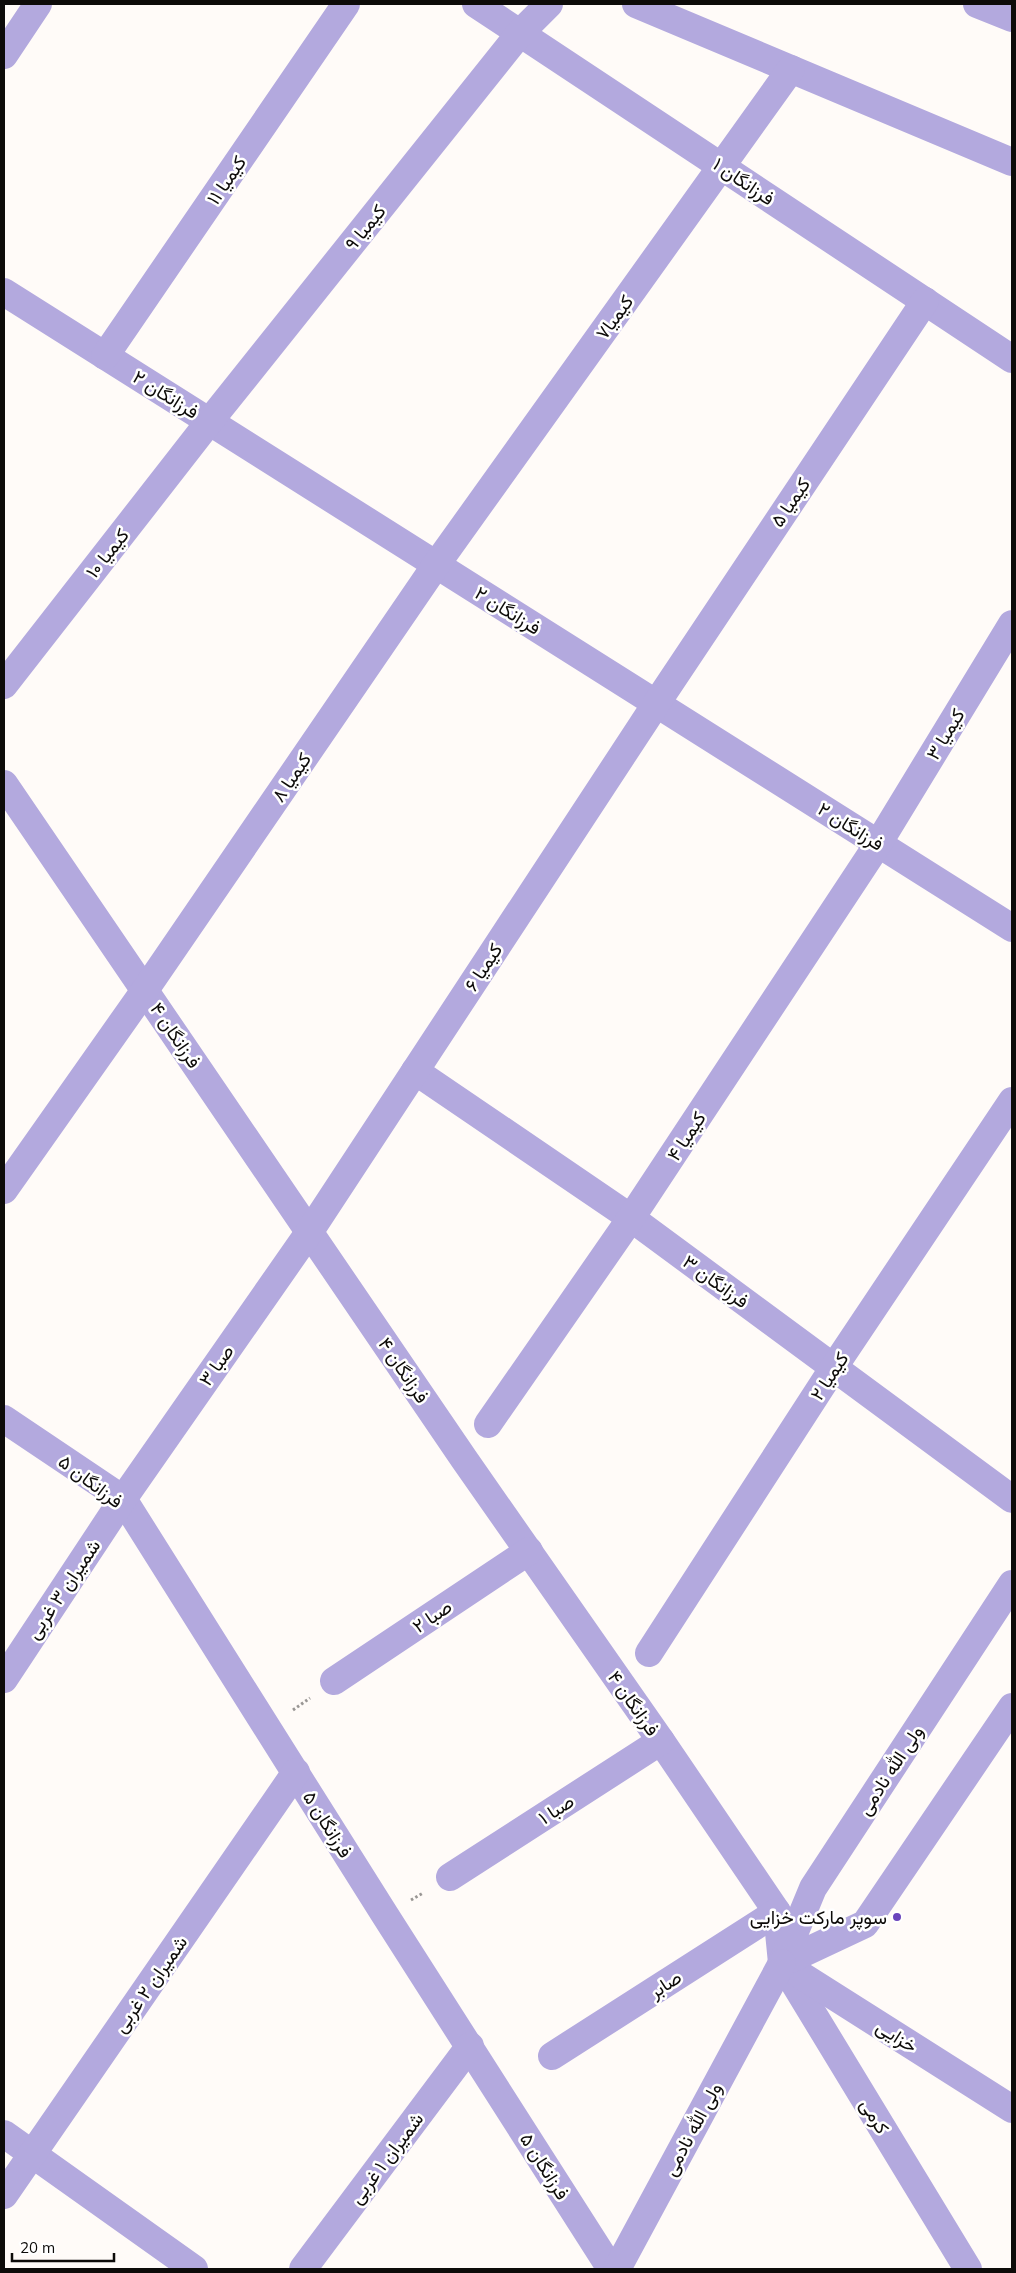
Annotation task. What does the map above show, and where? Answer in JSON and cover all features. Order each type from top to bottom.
[{"type":"street","points":[[4,55],[38,4]]},
{"type":"street","name":"کیمیا ۱۱","points":[[105,356],[346,4]]},
{"type":"street","name":"فرزانگان ۱","points":[[476,4],[1012,359]]},
{"type":"street","name":"کیمیا ۹","points":[[209,422],[520,33],[548,4]]},
{"type":"street","points":[[636,4],[1012,162]]},
{"type":"street","points":[[977,4],[1012,18]]},
{"type":"street","name":"کیمیا۷","points":[[436,565],[792,69]]},
{"type":"street","name":"فرزانگان ۲","points":[[4,292],[1012,928]]},
{"type":"street","name":"کیمیا ۵","points":[[656,704],[925,301]]},
{"type":"street","name":"کیمیا ۱۰","points":[[4,685],[209,422]]},
{"type":"street","name":"کیمیا ۸","points":[[4,1190],[145,990],[436,565]]},
{"type":"street","name":"کیمیا ۳","points":[[878,844],[1012,624]]},
{"type":"street","name":"کیمیا ۶","points":[[310,1231],[656,704]]},
{"type":"street","name":"فرزانگان ۴","points":[[4,784],[464,1459],[661,1741],[777,1912],[782,1963]]},
{"type":"street","name":"کیمیا ۴","points":[[488,1424],[631,1218],[878,844]]},
{"type":"street","name":"فرزانگان ۳","points":[[415,1071],[631,1218],[1012,1498]]},
{"type":"street","name":"کیمیا ۲","points":[[648,1653],[834,1368],[1012,1102]]},
{"type":"street","name":"صبا ۳","points":[[123,1499],[310,1231]]},
{"type":"street","name":"فرزانگان ۵","points":[[4,1419],[123,1499],[385,1916],[611,2269]]},
{"type":"street","name":"شمیران ۳ غربی","points":[[4,1678],[123,1499]]},
{"type":"street","name":"صبا ۲","points":[[334,1681],[529,1551]]},
{"type":"street","name":"ولی الله نادمی","points":[[616,2269],[782,1963],[813,1888],[1012,1584]]},
{"type":"street","points":[[782,1963],[865,1924],[1012,1707]]},
{"type":"street","name":"صبا ۱","points":[[450,1876],[661,1741]]},
{"type":"street","name":"شمیران ۲ غربی","points":[[4,2196],[296,1772]]},
{"type":"street","name":"صابر","points":[[552,2056],[777,1912]]},
{"type":"street","name":"خزایی","points":[[782,1963],[1012,2109]]},
{"type":"street","name":"کرمی","points":[[782,1963],[968,2269]]},
{"type":"street","name":"شمیران ۱ غربی","points":[[303,2269],[470,2046]]},
{"type":"street","points":[[4,2134],[194,2269]]},
{"type":"path","points":[[268,1728],[334,1681]]},
{"type":"path","points":[[385,1916],[450,1876]]},
{"type":"place","name":"سوپر مارکت خزایی","points":[[897,1917]]}]
